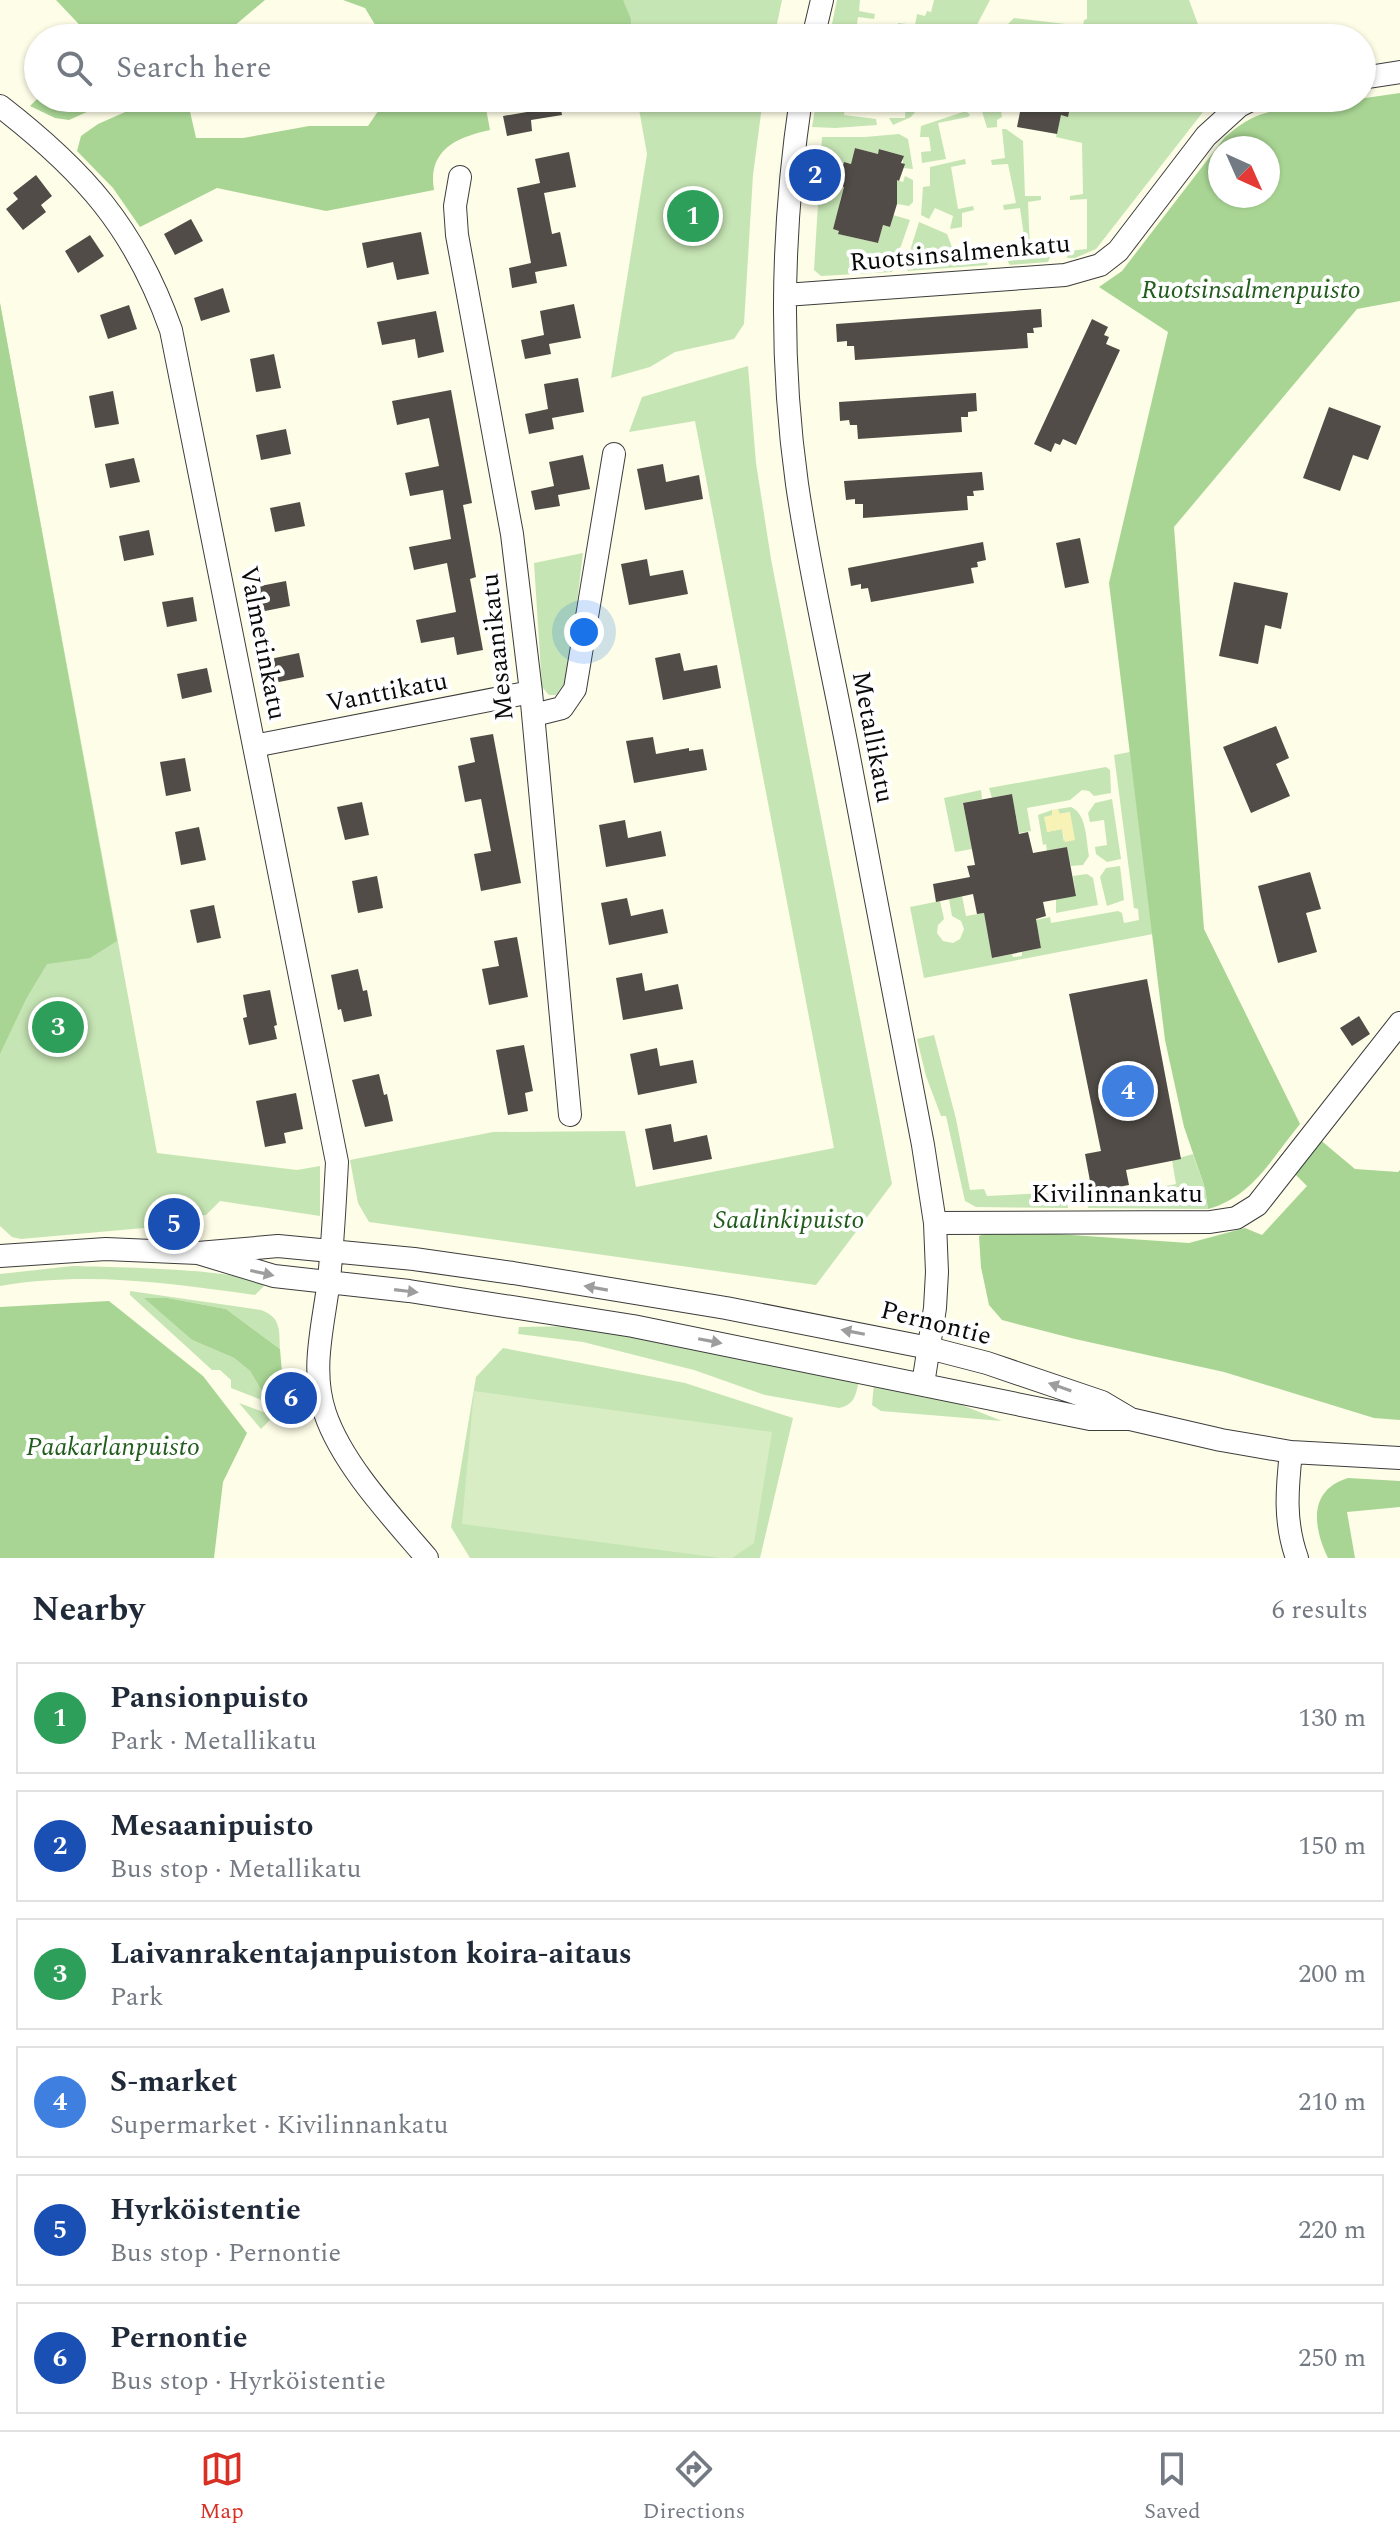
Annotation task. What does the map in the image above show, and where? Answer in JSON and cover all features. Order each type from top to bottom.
[{"type":"street","points":[[816,24],[822,0]]},
{"type":"street","points":[[1376,76],[1400,72]]},
{"type":"street","name":"Valmetinkatu","points":[[0,106],[49,143],[112,212],[148,271],[171,330],[337,1162],[329,1283],[318,1354],[318,1386],[324,1411],[346,1455],[427,1558]]},
{"type":"street","name":"Metallikatu","points":[[799,112],[792,165],[785,295],[785,352],[797,486],[921,1134],[935,1223],[937,1294],[923,1384]]},
{"type":"street","name":"Ruotsinsalmenkatu","points":[[785,295],[1065,275],[1100,265],[1130,238],[1206,136],[1232,112]]},
{"type":"street","name":"Mesaanikatu","points":[[460,177],[455,206],[457,235],[512,534],[534,715],[570,1115]]},
{"type":"street","points":[[534,715],[562,708],[575,689],[614,454]]},
{"type":"street","name":"Vanttikatu","points":[[254,746],[531,692]]},
{"type":"street","name":"Kivilinnankatu","points":[[935,1223],[1210,1222],[1236,1218],[1257,1205],[1400,1023]]},
{"type":"street","name":"Pernontie","points":[[0,1256],[106,1249],[198,1253],[254,1246],[332,1251],[513,1273],[726,1308],[929,1348],[987,1363],[1102,1402],[1130,1419]]},
{"type":"street","name":"Pernontie","points":[[198,1253],[246,1270],[409,1291],[633,1326],[1090,1419],[1130,1419],[1291,1452],[1400,1458]]},
{"type":"street","points":[[1291,1452],[1286,1494],[1290,1538],[1297,1558]]},
{"type":"green space","points":[[56,0],[265,0],[237,24],[79,24]]},
{"type":"green space","points":[[343,0],[623,0],[631,19],[631,24],[375,24],[365,8]]},
{"type":"green space","points":[[378,0],[782,0],[777,24],[390,24]]},
{"type":"green space","points":[[837,0],[860,0],[859,11],[875,14],[874,19],[858,17],[857,24],[832,24]]},
{"type":"green space","points":[[934,0],[990,0],[977,24],[915,24],[917,14],[925,16],[927,11],[931,12]]},
{"type":"green space","points":[[1087,0],[1189,0],[1198,24],[1083,24],[1087,19]]},
{"type":"green space","points":[[1014,18],[1066,24],[1008,24]]},
{"type":"green space","name":"Ruotsinsalmenpuisto","points":[[1400,93],[1400,301],[1357,309],[1174,527],[1204,929],[1300,1124],[1249,1186],[1208,1209],[1205,1188],[1184,1127],[1165,1040],[1109,583],[1168,332],[1099,287],[1122,271],[1208,159],[1208,208],[1280,208],[1280,136],[1226,136],[1245,122],[1269,112],[1376,112],[1376,96]]},
{"type":"green space","points":[[42,112],[87,112],[69,120]]},
{"type":"green space","points":[[125,112],[190,112],[196,138],[243,138],[309,126],[368,126],[378,112],[487,112],[490,130],[456,142],[440,155],[433,176],[434,190],[326,211],[217,188],[140,227],[113,188],[77,151],[81,136],[98,124]]},
{"type":"green space","points":[[640,112],[761,112],[753,175],[744,324],[734,339],[675,352],[650,367],[611,378],[647,154]]},
{"type":"green space","points":[[815,112],[844,112],[844,115],[876,119],[877,125],[835,128],[812,127]]},
{"type":"green space","points":[[905,112],[915,112],[911,117],[893,125],[889,118],[905,118]]},
{"type":"green space","points":[[963,112],[970,115],[938,123],[946,159],[922,163],[921,152],[931,151],[929,137],[920,137],[921,126]]},
{"type":"green space","points":[[982,112],[1001,112],[997,127],[987,128]]},
{"type":"green space","points":[[1069,112],[1203,112],[1096,249],[1075,258],[1067,258],[1068,251],[1087,249],[1087,199],[1070,200],[1070,196],[1083,194],[1082,143],[1056,137],[1061,115],[1068,116]]},
{"type":"green space","points":[[1002,129],[1023,141],[1025,196],[1041,196],[1041,200],[1028,202],[1030,250],[1046,251],[1050,257],[1048,262],[1010,265],[1008,262],[1009,254],[1026,250],[1020,208],[1004,210],[1003,205],[1016,203],[1008,164],[992,165],[991,160],[1005,158]]},
{"type":"green space","points":[[899,134],[908,139],[913,169],[903,168],[903,156],[880,149],[878,154],[855,148],[851,164],[844,162],[837,185],[844,187],[840,201],[847,204],[836,218],[833,229],[839,234],[878,243],[883,225],[890,227],[893,215],[910,220],[892,272],[821,276],[814,270],[822,137]]},
{"type":"green space","points":[[965,159],[966,164],[951,167],[958,209],[973,206],[974,210],[962,213],[962,227],[950,229],[953,216],[935,208],[929,219],[921,215],[923,187],[930,186],[930,167]]},
{"type":"green space","points":[[905,176],[913,180],[913,202],[909,206],[897,204],[897,180],[903,182]]},
{"type":"green space","points":[[919,222],[947,234],[957,260],[985,257],[988,265],[908,271],[905,267]]},
{"type":"green space","points":[[0,303],[157,1153],[297,1170],[320,1166],[320,1216],[220,1201],[206,1215],[159,1219],[158,1224],[144,1228],[21,1239],[12,1237],[0,1226]]},
{"type":"green space","points":[[0,303],[117,941],[90,958],[47,964],[26,999],[0,1054]]},
{"type":"green space","name":"Saalinkipuisto","points":[[748,366],[756,463],[771,559],[892,1184],[816,1285],[369,1222],[358,1203],[350,1160],[493,1132],[625,1131],[636,1187],[834,1148],[695,421],[629,432],[642,397]]},
{"type":"green space","points":[[583,553],[568,678],[556,695],[549,695],[542,687],[534,563]]},
{"type":"green space","points":[[1130,752],[1153,934],[924,978],[910,907],[940,901],[944,919],[938,925],[937,933],[943,941],[953,943],[960,939],[964,929],[961,921],[952,916],[949,899],[962,896],[966,916],[984,913],[993,958],[1012,954],[1013,957],[1022,956],[1022,952],[1041,948],[1036,920],[1050,917],[1051,923],[1118,911],[1122,913],[1124,923],[1139,920],[1138,909],[1134,908],[1114,755]]},
{"type":"green space","points":[[1106,767],[1110,770],[1111,793],[1094,796],[1082,790],[1070,800],[1027,808],[1031,831],[1019,833],[1012,794],[992,798],[989,788]]},
{"type":"green space","points":[[981,790],[982,799],[963,804],[972,849],[955,852],[944,798]]},
{"type":"green space","points":[[1112,799],[1121,859],[1107,862],[1096,854],[1095,847],[1107,845],[1104,820],[1090,822],[1088,813],[1095,803]]},
{"type":"green space","points":[[1071,807],[1080,815],[1085,828],[1089,856],[1083,865],[1071,866],[1067,847],[1047,851],[1046,844],[1043,845],[1038,815],[1052,810],[1047,832],[1062,829],[1064,842],[1070,812],[1059,814],[1058,809]]},
{"type":"green space","points":[[1120,866],[1124,900],[1107,906],[1100,877],[1106,868]]},
{"type":"green space","points":[[1087,874],[1093,878],[1098,905],[1056,913],[1056,899],[1076,895],[1073,876]]},
{"type":"green space","points":[[934,1035],[956,1119],[970,1190],[984,1189],[987,1196],[1065,1192],[1068,1208],[976,1207],[965,1201],[946,1116],[941,1116],[926,1076],[917,1039]]},
{"type":"green space","points":[[1318,1138],[1355,1169],[1400,1170],[1400,1420],[1374,1418],[1224,1372],[1002,1320],[989,1305],[981,1267],[979,1236],[996,1230],[1189,1243],[1245,1228],[1262,1235],[1307,1186],[1295,1174]]},
{"type":"green space","points":[[1193,1154],[1205,1188],[1208,1209],[1088,1208],[1089,1202],[1176,1184],[1172,1160]]},
{"type":"green space","points":[[73,1266],[204,1272],[232,1275],[264,1286],[255,1295],[128,1280],[64,1279],[0,1286],[0,1274]]},
{"type":"green space","points":[[130,1291],[261,1310],[276,1320],[280,1349],[226,1309],[168,1298],[145,1298],[192,1340],[234,1358],[250,1371],[269,1403],[231,1388],[231,1380],[220,1370],[212,1370],[130,1295]]},
{"type":"green space","points":[[144,1298],[168,1298],[226,1309],[280,1349],[283,1385],[278,1390],[280,1405],[269,1403],[250,1371],[234,1358],[192,1340]]},
{"type":"green space","name":"Paakarlanpuisto","points":[[109,1301],[203,1376],[247,1433],[223,1482],[214,1558],[0,1558],[0,1307]]},
{"type":"green space","points":[[583,1326],[859,1380],[856,1394],[852,1402],[839,1408],[765,1395],[694,1370],[583,1342],[518,1334],[519,1327]]},
{"type":"green space","points":[[503,1348],[685,1383],[793,1418],[760,1558],[470,1558],[451,1527],[476,1377]]},
{"type":"green space","points":[[874,1383],[947,1399],[1002,1421],[881,1411],[872,1405]]},
{"type":"green space","points":[[474,1391],[772,1432],[754,1543],[732,1558],[721,1558],[462,1524]]},
{"type":"green space","points":[[239,1403],[274,1416],[261,1429]]},
{"type":"green space","points":[[1348,1478],[1400,1481],[1400,1507],[1347,1512],[1355,1558],[1328,1558],[1319,1534],[1317,1511],[1326,1491]]},
{"type":"sand","points":[[1058,809],[1060,814],[1070,812],[1075,840],[1065,842],[1062,829],[1047,832],[1044,817]]},
{"type":"building","points":[[527,112],[561,112],[562,115],[531,120],[532,131],[507,136],[503,116]]},
{"type":"building","points":[[1020,112],[1069,112],[1068,117],[1061,115],[1057,134],[1017,127]]},
{"type":"building","points":[[855,148],[878,154],[879,149],[904,156],[901,163],[905,164],[897,180],[897,204],[890,227],[883,225],[878,243],[838,234],[839,231],[833,229],[844,187],[837,185],[844,162],[851,164]]},
{"type":"building","points":[[569,152],[576,187],[544,193],[552,234],[560,232],[567,266],[535,272],[537,283],[512,288],[509,268],[531,263],[517,188],[540,183],[535,159]]},
{"type":"building","points":[[36,175],[52,196],[41,205],[46,212],[23,230],[6,209],[18,199],[13,193]]},
{"type":"building","points":[[191,219],[203,241],[175,255],[164,234]]},
{"type":"building","points":[[421,232],[429,274],[397,280],[393,262],[367,268],[362,243]]},
{"type":"building","points":[[90,235],[104,256],[78,273],[65,251]]},
{"type":"building","points":[[223,288],[230,312],[201,321],[194,298]]},
{"type":"building","points":[[574,304],[581,338],[549,344],[551,354],[525,359],[521,340],[544,335],[540,311]]},
{"type":"building","points":[[129,305],[137,329],[108,339],[100,315]]},
{"type":"building","points":[[1041,309],[1042,327],[1033,328],[1034,333],[1027,333],[1028,348],[855,360],[854,346],[847,346],[847,341],[837,342],[836,324]]},
{"type":"building","points":[[436,311],[444,352],[418,358],[415,339],[382,345],[377,322]]},
{"type":"building","points":[[1092,319],[1108,327],[1104,335],[1109,337],[1106,344],[1120,350],[1076,445],[1063,439],[1060,445],[1055,443],[1051,452],[1034,444]]},
{"type":"building","points":[[274,354],[281,388],[256,392],[250,359]]},
{"type":"building","points":[[578,378],[584,412],[552,418],[554,429],[529,434],[525,414],[548,409],[544,384]]},
{"type":"building","points":[[451,390],[472,503],[463,505],[476,577],[470,579],[483,650],[457,655],[454,637],[421,643],[416,620],[456,612],[447,563],[414,570],[409,547],[451,539],[443,490],[410,496],[405,473],[439,466],[429,418],[397,425],[392,401]]},
{"type":"building","points":[[113,391],[119,424],[95,428],[89,396]]},
{"type":"building","points":[[976,393],[977,411],[968,412],[968,417],[961,417],[962,432],[858,439],[857,425],[850,425],[849,420],[840,421],[839,402]]},
{"type":"building","points":[[1329,407],[1381,426],[1368,460],[1353,455],[1340,491],[1303,478]]},
{"type":"building","points":[[286,429],[291,454],[261,460],[256,435]]},
{"type":"building","points":[[583,455],[590,489],[558,495],[560,506],[535,510],[531,491],[554,486],[549,462]]},
{"type":"building","points":[[134,458],[140,482],[110,488],[105,464]]},
{"type":"building","points":[[663,464],[666,482],[699,475],[703,499],[645,510],[637,469]]},
{"type":"building","points":[[982,472],[984,490],[973,491],[974,496],[967,496],[968,510],[863,518],[863,504],[855,504],[855,499],[846,500],[844,481]]},
{"type":"building","points":[[300,502],[305,526],[275,532],[270,508]]},
{"type":"building","points":[[149,530],[154,555],[124,561],[119,536]]},
{"type":"building","points":[[1080,538],[1089,583],[1065,588],[1056,543]]},
{"type":"building","points":[[983,542],[986,560],[977,562],[978,567],[971,568],[974,583],[871,602],[868,588],[861,589],[861,584],[851,586],[848,568]]},
{"type":"building","points":[[647,559],[650,576],[683,570],[688,594],[629,605],[621,564]]},
{"type":"building","points":[[286,581],[290,606],[260,612],[255,587]]},
{"type":"building","points":[[1234,582],[1288,593],[1281,629],[1265,625],[1258,664],[1219,656]]},
{"type":"building","points":[[193,597],[197,621],[167,627],[162,602]]},
{"type":"building","points":[[299,653],[304,677],[274,683],[270,659]]},
{"type":"building","points":[[680,653],[684,671],[717,665],[721,688],[663,700],[655,658]]},
{"type":"building","points":[[207,668],[212,692],[182,699],[177,674]]},
{"type":"building","points":[[1276,726],[1289,758],[1276,764],[1290,796],[1251,813],[1223,747]]},
{"type":"building","points":[[493,734],[521,883],[481,891],[474,854],[491,851],[481,799],[465,802],[458,766],[475,762],[470,738]]},
{"type":"building","points":[[653,737],[656,754],[689,748],[689,751],[703,749],[707,770],[634,783],[626,741]]},
{"type":"building","points":[[185,758],[191,791],[166,796],[160,762]]},
{"type":"building","points":[[1012,794],[1019,834],[1028,832],[1033,853],[1067,847],[1076,896],[1043,902],[1046,916],[1036,919],[1041,948],[992,958],[984,913],[977,914],[973,894],[936,902],[933,884],[970,877],[967,866],[975,865],[963,803]]},
{"type":"building","points":[[362,802],[369,835],[345,840],[337,807]]},
{"type":"building","points":[[625,820],[628,838],[661,831],[666,856],[606,867],[599,825]]},
{"type":"building","points":[[199,827],[206,860],[181,865],[175,832]]},
{"type":"building","points":[[1310,872],[1321,909],[1306,913],[1317,952],[1278,963],[1258,886]]},
{"type":"building","points":[[377,876],[383,908],[358,913],[352,881]]},
{"type":"building","points":[[627,898],[631,916],[663,909],[668,933],[609,945],[601,903]]},
{"type":"building","points":[[214,905],[221,938],[197,943],[190,910]]},
{"type":"building","points":[[517,937],[528,997],[489,1005],[482,969],[499,966],[494,941]]},
{"type":"building","points":[[358,969],[363,991],[367,990],[372,1016],[344,1022],[341,1009],[338,1010],[331,975]]},
{"type":"building","points":[[642,973],[645,991],[678,984],[683,1009],[623,1020],[616,978]]},
{"type":"building","points":[[1147,979],[1181,1159],[1126,1170],[1129,1185],[1092,1192],[1085,1154],[1101,1151],[1069,994]]},
{"type":"building","points":[[270,990],[277,1039],[249,1045],[243,1018],[247,1017],[243,995]]},
{"type":"building","points":[[1359,1016],[1370,1034],[1352,1046],[1340,1028]]},
{"type":"building","points":[[524,1045],[533,1091],[525,1093],[528,1111],[508,1115],[496,1050]]},
{"type":"building","points":[[657,1048],[660,1066],[693,1060],[697,1083],[638,1095],[630,1054]]},
{"type":"building","points":[[379,1074],[393,1121],[365,1127],[352,1080]]},
{"type":"building","points":[[296,1093],[303,1129],[284,1133],[286,1143],[265,1147],[256,1101]]},
{"type":"building","points":[[671,1124],[674,1142],[707,1135],[712,1159],[653,1170],[645,1129]]},
{"type":"place","name":"Mesaanipuisto","points":[[815,175]]},
{"type":"place","name":"Pansionpuisto","points":[[693,216]]},
{"type":"place","name":"Laivanrakentajanpuiston koira-aitaus","points":[[58,1027]]},
{"type":"place","name":"S-market","points":[[1128,1091]]},
{"type":"place","name":"Hyrköistentie","points":[[174,1224]]},
{"type":"place","name":"Pernontie","points":[[291,1398]]}]
